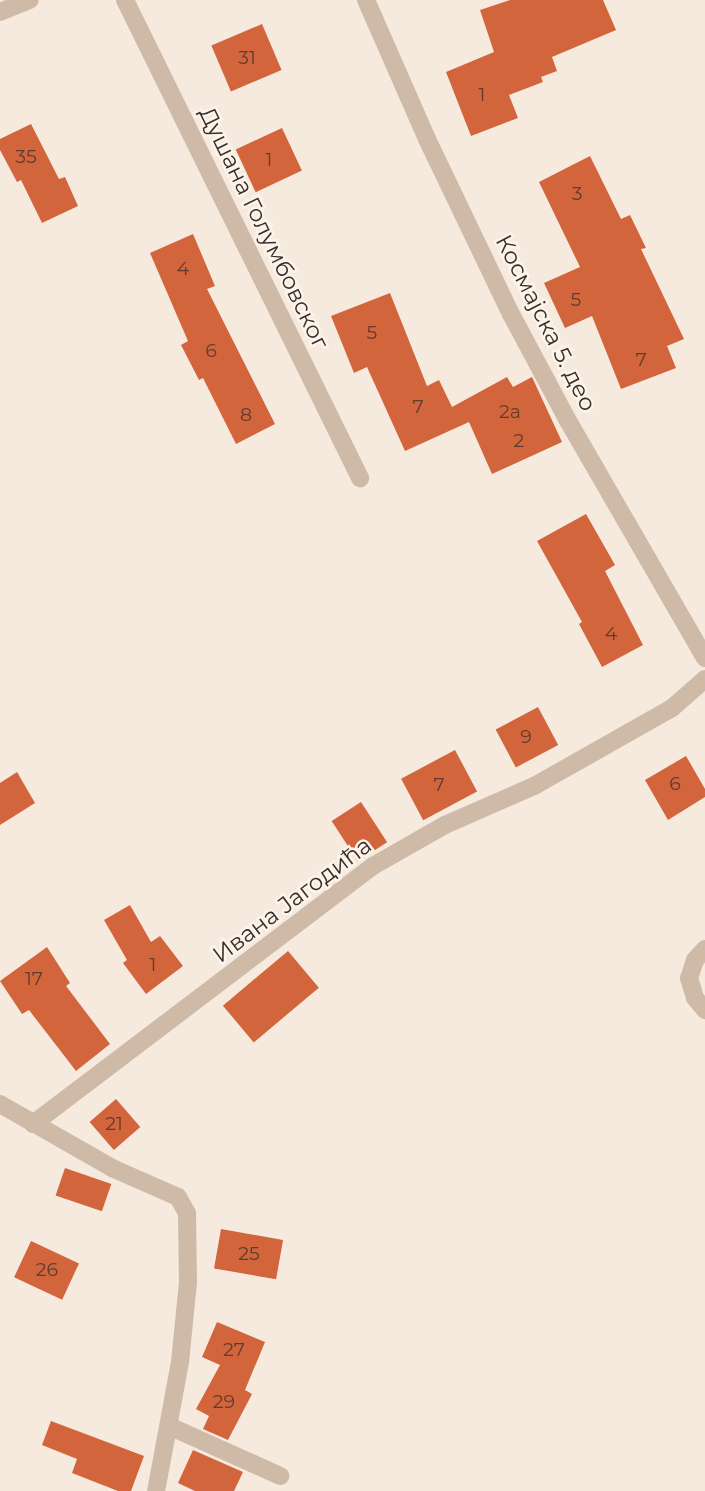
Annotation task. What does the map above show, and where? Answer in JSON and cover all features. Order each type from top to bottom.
[{"type":"street","name":"Душана Голумбовског","points":[[125,0],[360,478]]},
{"type":"street","name":"Космајска 5. део","points":[[366,0],[427,139],[512,314],[567,419],[705,658]]},
{"type":"street","points":[[0,12],[22,1]]},
{"type":"street","name":"Ивана Јагодића","points":[[33,1124],[173,1021],[373,866],[445,825],[536,785],[661,714],[705,678]]},
{"type":"street","points":[[705,949],[695,960],[689,978],[695,998],[705,1010]]},
{"type":"street","points":[[0,1104],[112,1168],[178,1197],[187,1213],[188,1282],[169,1426],[156,1491]]},
{"type":"street","points":[[169,1426],[280,1476]]},
{"type":"building","points":[[510,0],[603,0],[616,30],[552,57],[557,71],[541,77],[543,82],[509,95],[518,118],[471,136],[446,72],[494,52],[480,10]]},
{"type":"building","points":[[262,24],[282,70],[231,92],[211,45]]},
{"type":"building","points":[[31,124],[59,179],[65,177],[78,206],[42,223],[21,180],[17,182],[0,150],[0,139]]},
{"type":"building","points":[[282,128],[302,171],[256,192],[236,150]]},
{"type":"building","points":[[590,156],[621,219],[630,215],[646,248],[641,249],[684,339],[667,346],[676,368],[621,389],[592,316],[565,328],[544,283],[580,267],[539,182]]},
{"type":"building","points":[[193,234],[215,286],[207,289],[275,424],[236,444],[203,378],[199,380],[181,345],[188,341],[150,253]]},
{"type":"building","points":[[390,293],[427,386],[439,380],[452,407],[507,377],[513,387],[532,377],[562,442],[492,474],[469,422],[405,451],[367,367],[354,373],[331,316]]},
{"type":"building","points":[[586,514],[615,565],[605,571],[643,645],[602,667],[579,624],[582,622],[537,541]]},
{"type":"building","points":[[538,707],[558,745],[516,768],[496,730]]},
{"type":"building","points":[[455,750],[477,791],[423,820],[401,779]]},
{"type":"building","points":[[686,756],[705,789],[705,797],[668,820],[645,780]]},
{"type":"building","points":[[17,772],[35,803],[0,825],[0,783]]},
{"type":"building","points":[[361,802],[387,842],[358,861],[332,821]]},
{"type":"building","points":[[130,905],[151,942],[160,936],[183,966],[146,994],[123,963],[127,960],[104,920]]},
{"type":"building","points":[[47,947],[70,983],[66,986],[110,1044],[76,1071],[29,1010],[22,1014],[0,981]]},
{"type":"building","points":[[288,951],[319,988],[254,1042],[223,1006]]},
{"type":"building","points":[[116,1099],[140,1127],[114,1150],[90,1122]]},
{"type":"building","points":[[65,1168],[111,1184],[102,1211],[56,1195]]},
{"type":"building","points":[[221,1229],[283,1240],[276,1279],[214,1268]]},
{"type":"building","points":[[31,1241],[79,1263],[62,1300],[14,1277]]},
{"type":"building","points":[[217,1322],[265,1342],[245,1390],[252,1394],[228,1440],[203,1429],[209,1416],[196,1409],[220,1365],[202,1357]]},
{"type":"building","points":[[51,1421],[144,1456],[131,1491],[118,1491],[72,1473],[77,1459],[42,1445]]},
{"type":"building","points":[[193,1450],[243,1472],[234,1491],[195,1491],[178,1483]]}]
